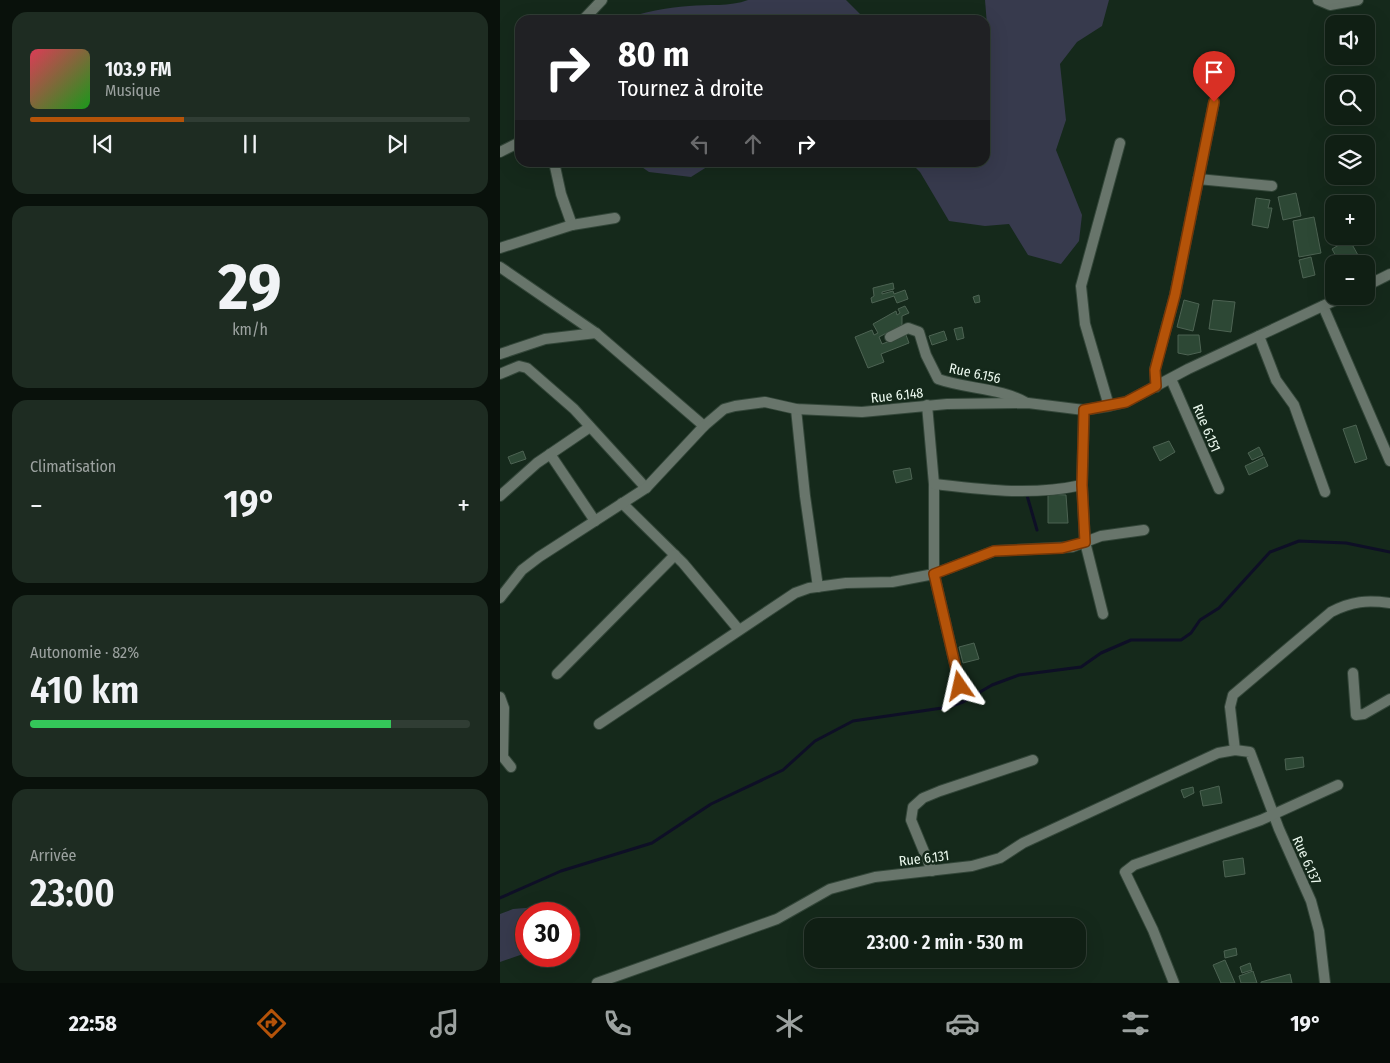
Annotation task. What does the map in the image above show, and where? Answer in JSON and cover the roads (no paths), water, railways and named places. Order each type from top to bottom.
[{"type":"street","points":[[588,15],[602,0]]},
{"type":"street","points":[[1318,0],[1330,5],[1358,0]]},
{"type":"street","points":[[1156,386],[1155,370],[1175,295],[1214,102]]},
{"type":"street","points":[[1109,406],[1085,324],[1081,286],[1120,143]]},
{"type":"street","points":[[500,152],[515,144]]},
{"type":"street","points":[[555,167],[561,194],[572,225]]},
{"type":"street","points":[[1198,179],[1272,186]]},
{"type":"street","points":[[500,248],[572,225],[615,218]]},
{"type":"street","points":[[500,267],[596,333],[704,426]]},
{"type":"street","points":[[1375,282],[1390,274]]},
{"type":"street","points":[[1324,306],[1390,461]]},
{"type":"street","name":"Rue 6.148","points":[[500,598],[522,570],[646,488],[704,426],[724,409],[765,402],[796,409],[862,412],[927,405],[1028,404],[1084,410],[1109,406],[1126,402],[1171,378],[1324,306]]},
{"type":"street","name":"Rue 6.156","points":[[890,337],[908,328],[919,332],[926,355],[938,379],[954,385],[1011,394],[1028,404]]},
{"type":"street","points":[[500,354],[545,338],[596,333]]},
{"type":"street","points":[[1259,336],[1276,380],[1294,405],[1325,492]]},
{"type":"street","points":[[500,374],[519,366],[527,368],[574,409],[646,488]]},
{"type":"street","name":"Rue 6.151","points":[[1171,378],[1218,489]]},
{"type":"street","points":[[927,405],[934,484],[934,574],[960,686]]},
{"type":"street","points":[[796,409],[805,496],[818,587]]},
{"type":"street","points":[[1084,410],[1082,485],[1085,542],[1103,614]]},
{"type":"street","points":[[500,496],[550,454],[590,427]]},
{"type":"street","points":[[550,454],[595,520]]},
{"type":"street","points":[[934,484],[1017,493],[1043,492],[1082,485]]},
{"type":"street","points":[[622,503],[675,555],[739,630]]},
{"type":"street","points":[[599,724],[795,593],[846,583],[892,582],[934,574],[994,551],[1062,548],[1101,536],[1144,530]]},
{"type":"street","points":[[557,674],[675,555]]},
{"type":"street","points":[[1235,750],[1230,707],[1233,695],[1331,612],[1348,604],[1367,600],[1390,603]]},
{"type":"street","points":[[1353,673],[1356,715],[1364,714],[1390,699]]},
{"type":"street","points":[[500,697],[504,708],[503,757],[511,767]]},
{"type":"street","name":"Rue 6.131","points":[[597,983],[776,919],[830,889],[876,877],[972,866],[1000,858],[1024,843],[1218,753],[1235,750],[1250,752]]},
{"type":"street","name":"Rue 6.137","points":[[1250,752],[1311,901],[1319,931],[1325,983]]},
{"type":"street","points":[[932,871],[911,820],[914,808],[923,798],[1033,760]]},
{"type":"street","points":[[1174,983],[1153,930],[1125,872],[1134,865],[1274,814],[1338,785]]},
{"type":"waterway","points":[[1026,492],[1037,530]]},
{"type":"waterway","points":[[500,898],[561,871],[652,843],[711,804],[783,770],[815,741],[853,721],[949,707],[963,702],[992,685],[1019,675],[1081,667],[1101,653],[1131,640],[1181,640],[1191,633],[1200,620],[1219,608],[1270,552],[1299,541],[1346,543],[1390,552]]}]
